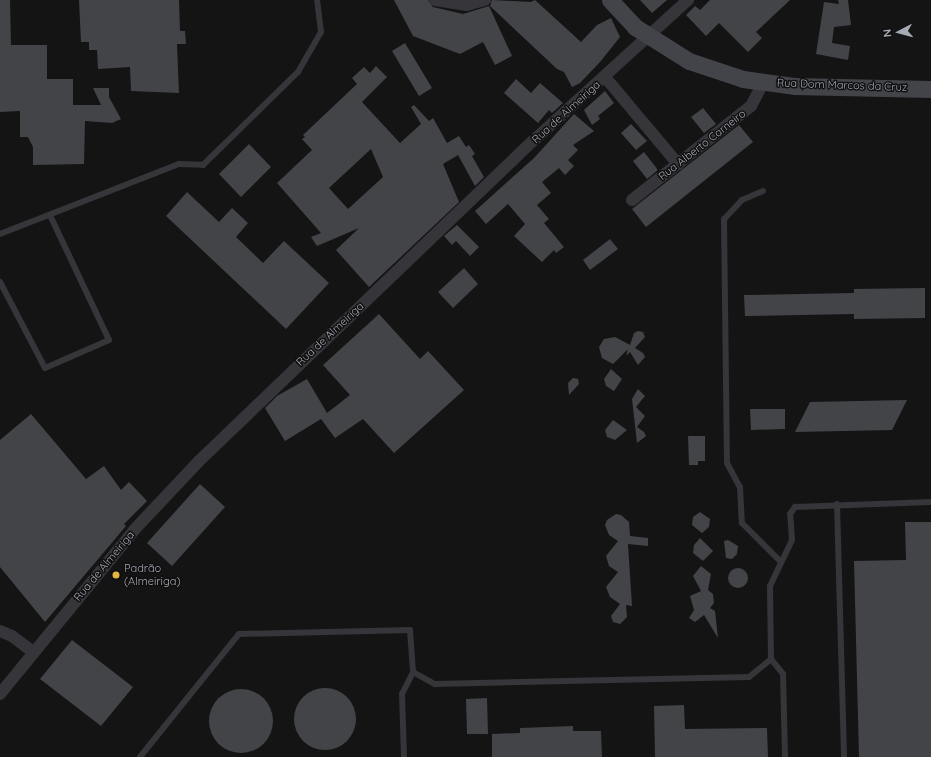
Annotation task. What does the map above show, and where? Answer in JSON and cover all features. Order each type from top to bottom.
[{"type":"street","points":[[435,0],[467,5],[484,0]]},
{"type":"street","name":"Rua Dom Marcos da Cruz","points":[[610,0],[635,27],[689,61],[743,79],[794,86],[931,88]]},
{"type":"street","name":"Rua de Almeiriga","points":[[0,694],[134,530],[199,461],[527,146],[688,0]]},
{"type":"street","points":[[605,76],[678,164]]},
{"type":"street","name":"Rua Alberto Carneiro","points":[[632,200],[751,106],[764,82]]},
{"type":"street","points":[[0,632],[12,636],[33,652]]},
{"type":"lane","points":[[0,234],[179,164],[203,165],[298,72],[321,32],[317,0]]},
{"type":"lane","points":[[763,192],[742,200],[724,219],[727,463],[740,487],[742,523],[781,562]]},
{"type":"lane","points":[[0,282],[45,368],[109,340],[50,215]]},
{"type":"lane","points":[[785,757],[783,674],[771,659],[770,586],[792,540],[790,514],[795,508],[837,504],[931,502]]},
{"type":"lane","points":[[837,504],[844,757]]},
{"type":"lane","points":[[140,757],[239,634],[410,630],[413,672],[402,694],[404,757]]},
{"type":"lane","points":[[413,672],[435,684],[749,677],[771,659]]},
{"type":"building","points":[[0,0],[10,0],[11,45],[47,45],[47,79],[73,79],[73,105],[101,105],[93,88],[109,88],[109,97],[121,119],[112,123],[85,121],[84,164],[33,165],[33,147],[28,137],[20,137],[20,111],[0,112]]},
{"type":"building","points":[[79,0],[179,0],[180,31],[185,31],[186,44],[177,44],[179,93],[131,91],[130,67],[98,69],[97,50],[89,50],[89,42],[81,42]]},
{"type":"building","points":[[394,0],[428,0],[433,7],[463,14],[489,6],[512,56],[495,65],[483,42],[460,54],[413,36]]},
{"type":"building","points":[[492,0],[531,2],[535,0],[581,42],[597,25],[611,18],[620,37],[600,62],[580,83],[572,87],[564,72],[557,69],[490,6]]},
{"type":"building","points":[[640,0],[667,0],[652,13]]},
{"type":"building","points":[[710,0],[790,0],[756,32],[762,38],[748,52],[719,23],[706,36],[686,15],[695,6],[700,10]]},
{"type":"building","points":[[838,0],[848,0],[851,25],[834,27],[832,43],[850,46],[848,60],[816,54],[824,2],[839,4]]},
{"type":"building","points":[[405,43],[432,88],[419,96],[392,51]]},
{"type":"building","points":[[376,66],[387,77],[362,102],[400,143],[421,124],[411,107],[414,105],[429,121],[433,118],[447,143],[459,136],[466,147],[469,145],[475,154],[472,156],[484,177],[475,186],[458,155],[443,164],[459,202],[369,287],[336,250],[359,228],[317,246],[311,237],[321,233],[277,183],[312,150],[302,139],[305,137],[303,135],[357,84],[352,78],[364,67],[370,73]],"holes":[[[371,149],[383,177],[348,209],[329,188]]]},
{"type":"building","points":[[516,79],[531,93],[540,83],[563,103],[552,113],[549,110],[538,123],[504,93]]},
{"type":"building","points":[[605,91],[614,103],[598,116],[600,119],[592,125],[584,110]]},
{"type":"building","points":[[703,108],[716,124],[704,133],[691,117]]},
{"type":"building","points":[[574,114],[594,131],[573,145],[578,150],[568,160],[574,166],[565,175],[559,168],[542,182],[551,193],[537,205],[549,219],[544,223],[564,247],[556,253],[554,250],[542,262],[514,236],[525,224],[508,204],[486,224],[475,211],[534,158]]},
{"type":"building","points":[[631,124],[647,141],[636,150],[621,133]]},
{"type":"building","points":[[739,125],[753,142],[646,227],[632,209]]},
{"type":"building","points":[[249,144],[271,167],[241,197],[219,174]]},
{"type":"building","points":[[644,152],[658,170],[647,179],[633,161]]},
{"type":"building","points":[[187,192],[219,222],[232,208],[248,223],[236,237],[263,263],[284,241],[329,283],[286,329],[166,216]]},
{"type":"building","points":[[457,225],[479,247],[470,256],[456,241],[452,245],[444,236]]},
{"type":"building","points":[[610,239],[618,249],[590,270],[583,260]]},
{"type":"building","points":[[464,268],[478,284],[453,308],[438,292]]},
{"type":"building","points":[[925,288],[925,318],[854,319],[854,314],[745,316],[744,295],[854,293],[854,289]]},
{"type":"building","points":[[379,314],[420,359],[428,351],[464,390],[394,453],[363,419],[335,438],[321,419],[285,441],[265,408],[277,396],[307,379],[327,413],[350,395],[323,365]]},
{"type":"building","points":[[638,331],[643,332],[645,337],[635,348],[643,353],[645,357],[638,365],[630,352],[626,356],[628,349],[613,364],[602,358],[599,347],[604,339],[615,337],[630,345],[634,333]]},
{"type":"building","points":[[611,369],[622,379],[614,391],[606,386],[604,379]]},
{"type":"building","points":[[573,378],[578,379],[579,384],[569,395],[568,383]]},
{"type":"building","points":[[638,389],[645,396],[636,407],[645,416],[637,427],[644,432],[646,436],[637,443],[632,399]]},
{"type":"building","points":[[907,400],[892,430],[795,432],[810,402]]},
{"type":"building","points":[[750,409],[785,409],[785,429],[751,430]]},
{"type":"building","points":[[31,414],[86,479],[104,466],[121,490],[129,482],[147,501],[124,524],[126,526],[45,622],[0,567],[0,440]]},
{"type":"building","points":[[613,420],[627,430],[615,440],[607,437],[605,430]]},
{"type":"building","points":[[688,436],[705,436],[705,461],[698,461],[698,465],[689,465]]},
{"type":"building","points":[[200,484],[225,507],[172,566],[147,543]]},
{"type":"building","points":[[700,512],[710,519],[709,527],[702,533],[692,525],[693,517]]},
{"type":"building","points":[[616,514],[621,515],[629,522],[630,536],[648,538],[648,546],[628,544],[632,606],[626,605],[627,617],[620,624],[613,622],[611,616],[620,604],[610,597],[606,587],[618,572],[609,566],[606,556],[618,541],[609,535],[605,525],[607,520]]},
{"type":"building","points":[[905,522],[931,522],[931,757],[859,757],[854,561],[906,560]]},
{"type":"building","points":[[700,538],[713,551],[703,561],[693,553],[694,545]]},
{"type":"building","points":[[728,540],[738,546],[737,554],[732,559],[726,558],[724,541]]},
{"type":"building","points":[[701,566],[711,574],[708,590],[713,594],[714,603],[710,608],[715,611],[718,638],[704,615],[695,622],[689,618],[694,610],[690,596],[701,591],[693,576]]},
{"type":"building","points":[[738,568],[745,571],[748,578],[745,585],[738,588],[731,585],[728,578],[731,571]]},
{"type":"building","points":[[72,640],[133,687],[101,726],[40,679]]},
{"type":"building","points":[[319,688],[331,688],[347,697],[354,707],[356,719],[354,731],[347,741],[331,750],[319,750],[308,745],[299,736],[294,725],[294,713],[299,702],[308,693]]},
{"type":"building","points":[[241,689],[259,695],[267,703],[273,721],[267,739],[259,747],[241,753],[223,747],[215,739],[209,721],[215,703],[223,695]]},
{"type":"building","points":[[487,698],[488,734],[467,734],[466,699]]},
{"type":"building","points":[[684,705],[685,729],[767,728],[768,757],[655,757],[654,706]]},
{"type":"building","points":[[573,726],[573,731],[601,731],[602,757],[492,757],[492,734],[520,733],[520,728]]},
{"type":"place","name":"Padrão (Almeiriga)","points":[[116,575]]}]
